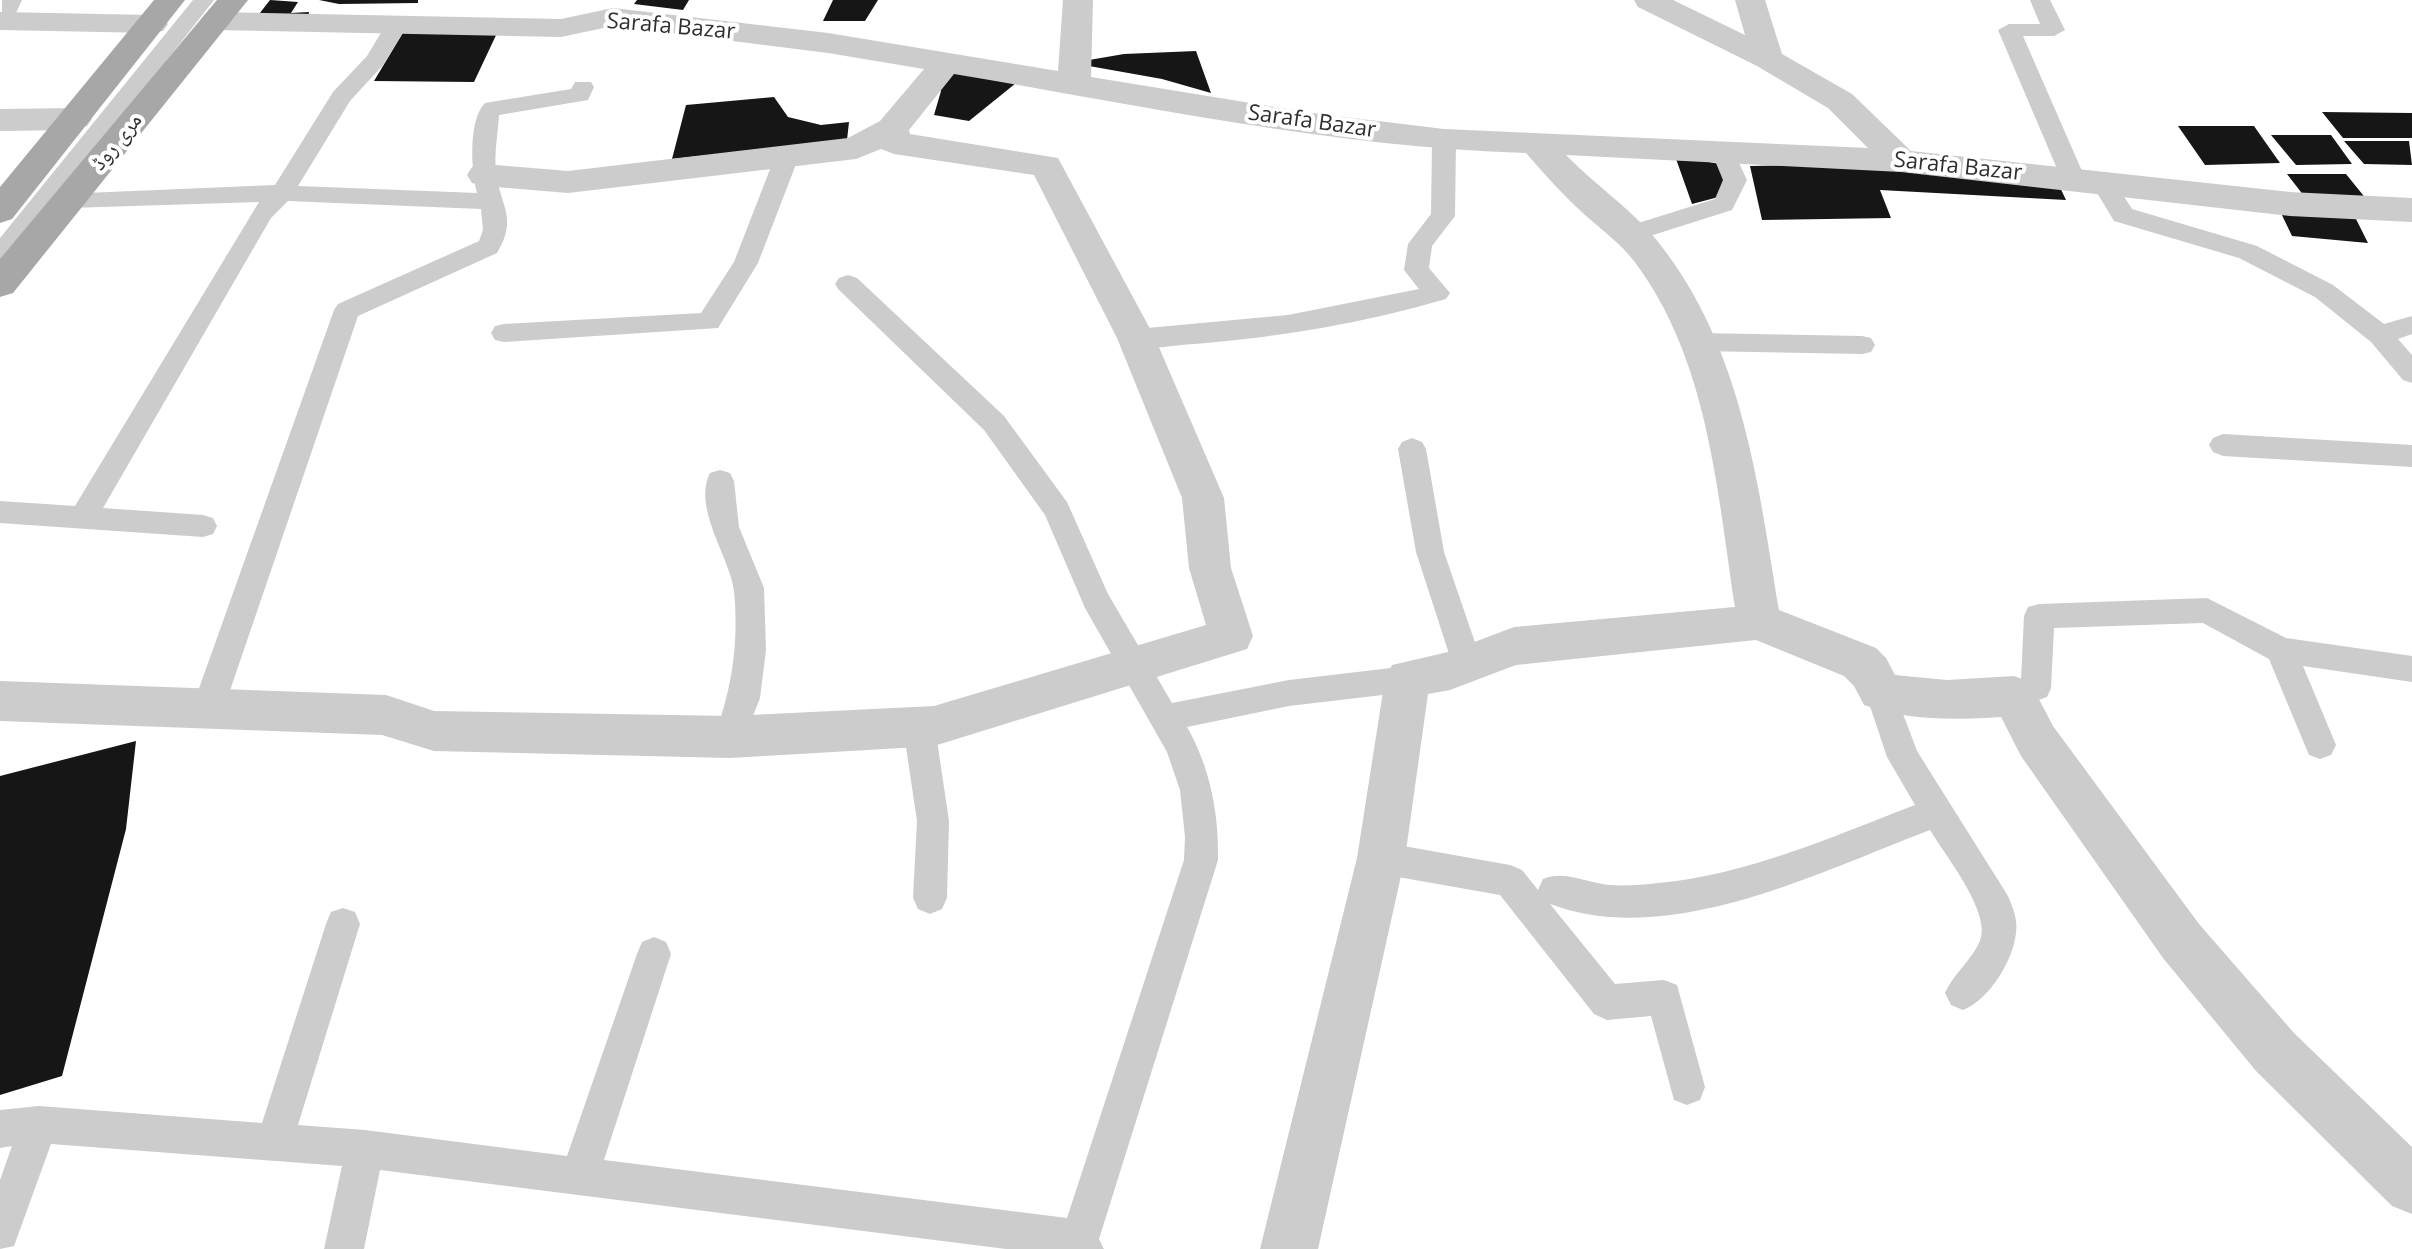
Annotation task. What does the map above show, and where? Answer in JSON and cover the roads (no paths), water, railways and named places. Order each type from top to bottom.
[{"type":"main road","name":"مری روڈ","points":[[0,284],[218,7]]},
{"type":"main road","name":"مری روڈ","points":[[0,211],[161,12]]},
{"type":"street","points":[[1074,83],[1078,0]]},
{"type":"street","points":[[1649,0],[1768,59],[1840,101],[1901,161]]},
{"type":"street","points":[[1750,0],[1768,59]]},
{"type":"street","name":"Sarafa Bazar","points":[[218,7],[398,23],[561,28],[613,17],[828,43],[1312,124],[1444,140],[1901,161],[2290,204],[2412,210]]},
{"type":"street","points":[[5,14],[161,12]]},
{"type":"street","points":[[489,188],[786,159],[856,148],[892,129],[947,62]]},
{"type":"street","points":[[0,120],[75,119]]},
{"type":"street","points":[[0,701],[386,715],[407,725],[434,731],[730,737],[934,726],[1134,668],[1231,636],[1210,568],[1203,498],[1136,338],[1046,166],[894,143],[892,129]]},
{"type":"street","points":[[1289,1249],[1381,858],[1408,679],[1450,671],[1514,646],[1748,624],[1758,615],[1729,439],[1699,342],[1679,297],[1647,252],[1536,143]]},
{"type":"street","points":[[1755,620],[1860,662],[1870,672],[1880,691],[1903,699],[1939,701],[2014,696],[2037,741],[2181,941],[2275,1052],[2412,1186]]},
{"type":"lane","points":[[2040,0],[2054,30],[2009,30],[2087,180],[2123,215],[2248,252],[2324,291],[2380,335],[2412,373]]},
{"type":"lane","points":[[0,255],[218,7]]},
{"type":"lane","points":[[83,517],[262,213],[282,193],[341,97],[375,60],[398,23]]},
{"type":"lane","points":[[208,708],[347,310],[488,247],[493,238],[488,113],[493,108],[580,95],[583,87]]},
{"type":"lane","points":[[1136,338],[1225,334],[1387,307],[1437,293],[1416,270],[1420,244],[1443,216],[1444,140]]},
{"type":"lane","points":[[1628,235],[1724,204],[1735,180],[1723,151]]},
{"type":"lane","points":[[504,333],[709,322],[746,263],[786,159]]},
{"type":"lane","points":[[69,200],[489,188]]},
{"type":"lane","points":[[0,1129],[39,1125],[365,1149],[1082,1244],[1201,860],[1202,837],[1196,790],[1181,747],[1095,599],[1057,510],[994,423],[848,284]]},
{"type":"lane","points":[[2380,335],[2412,325]]},
{"type":"lane","points":[[1699,342],[1862,345]]},
{"type":"lane","points":[[2223,445],[2412,456]]},
{"type":"lane","points":[[1412,449],[1430,552],[1467,663]]},
{"type":"lane","points":[[720,481],[725,527],[749,588],[751,650],[744,698],[730,737]]},
{"type":"lane","points":[[0,512],[203,526]]},
{"type":"lane","points":[[2014,696],[2036,688],[2039,616],[2207,610],[2281,650],[2412,669]]},
{"type":"lane","points":[[2281,650],[2320,745]]},
{"type":"lane","points":[[1165,718],[1289,693],[1408,679]]},
{"type":"lane","points":[[1880,691],[1903,757],[2002,923],[1994,953],[1963,993]]},
{"type":"lane","points":[[919,727],[933,821],[930,898]]},
{"type":"lane","points":[[1555,890],[1613,901],[1683,897],[1751,881],[1937,812]]},
{"type":"lane","points":[[1381,858],[1510,881],[1607,1002],[1664,997],[1687,1087]]},
{"type":"lane","points":[[274,1144],[343,924]]},
{"type":"lane","points":[[579,1177],[654,954]]},
{"type":"lane","points":[[0,1232],[39,1125]]},
{"type":"lane","points":[[344,1249],[365,1149]]}]
